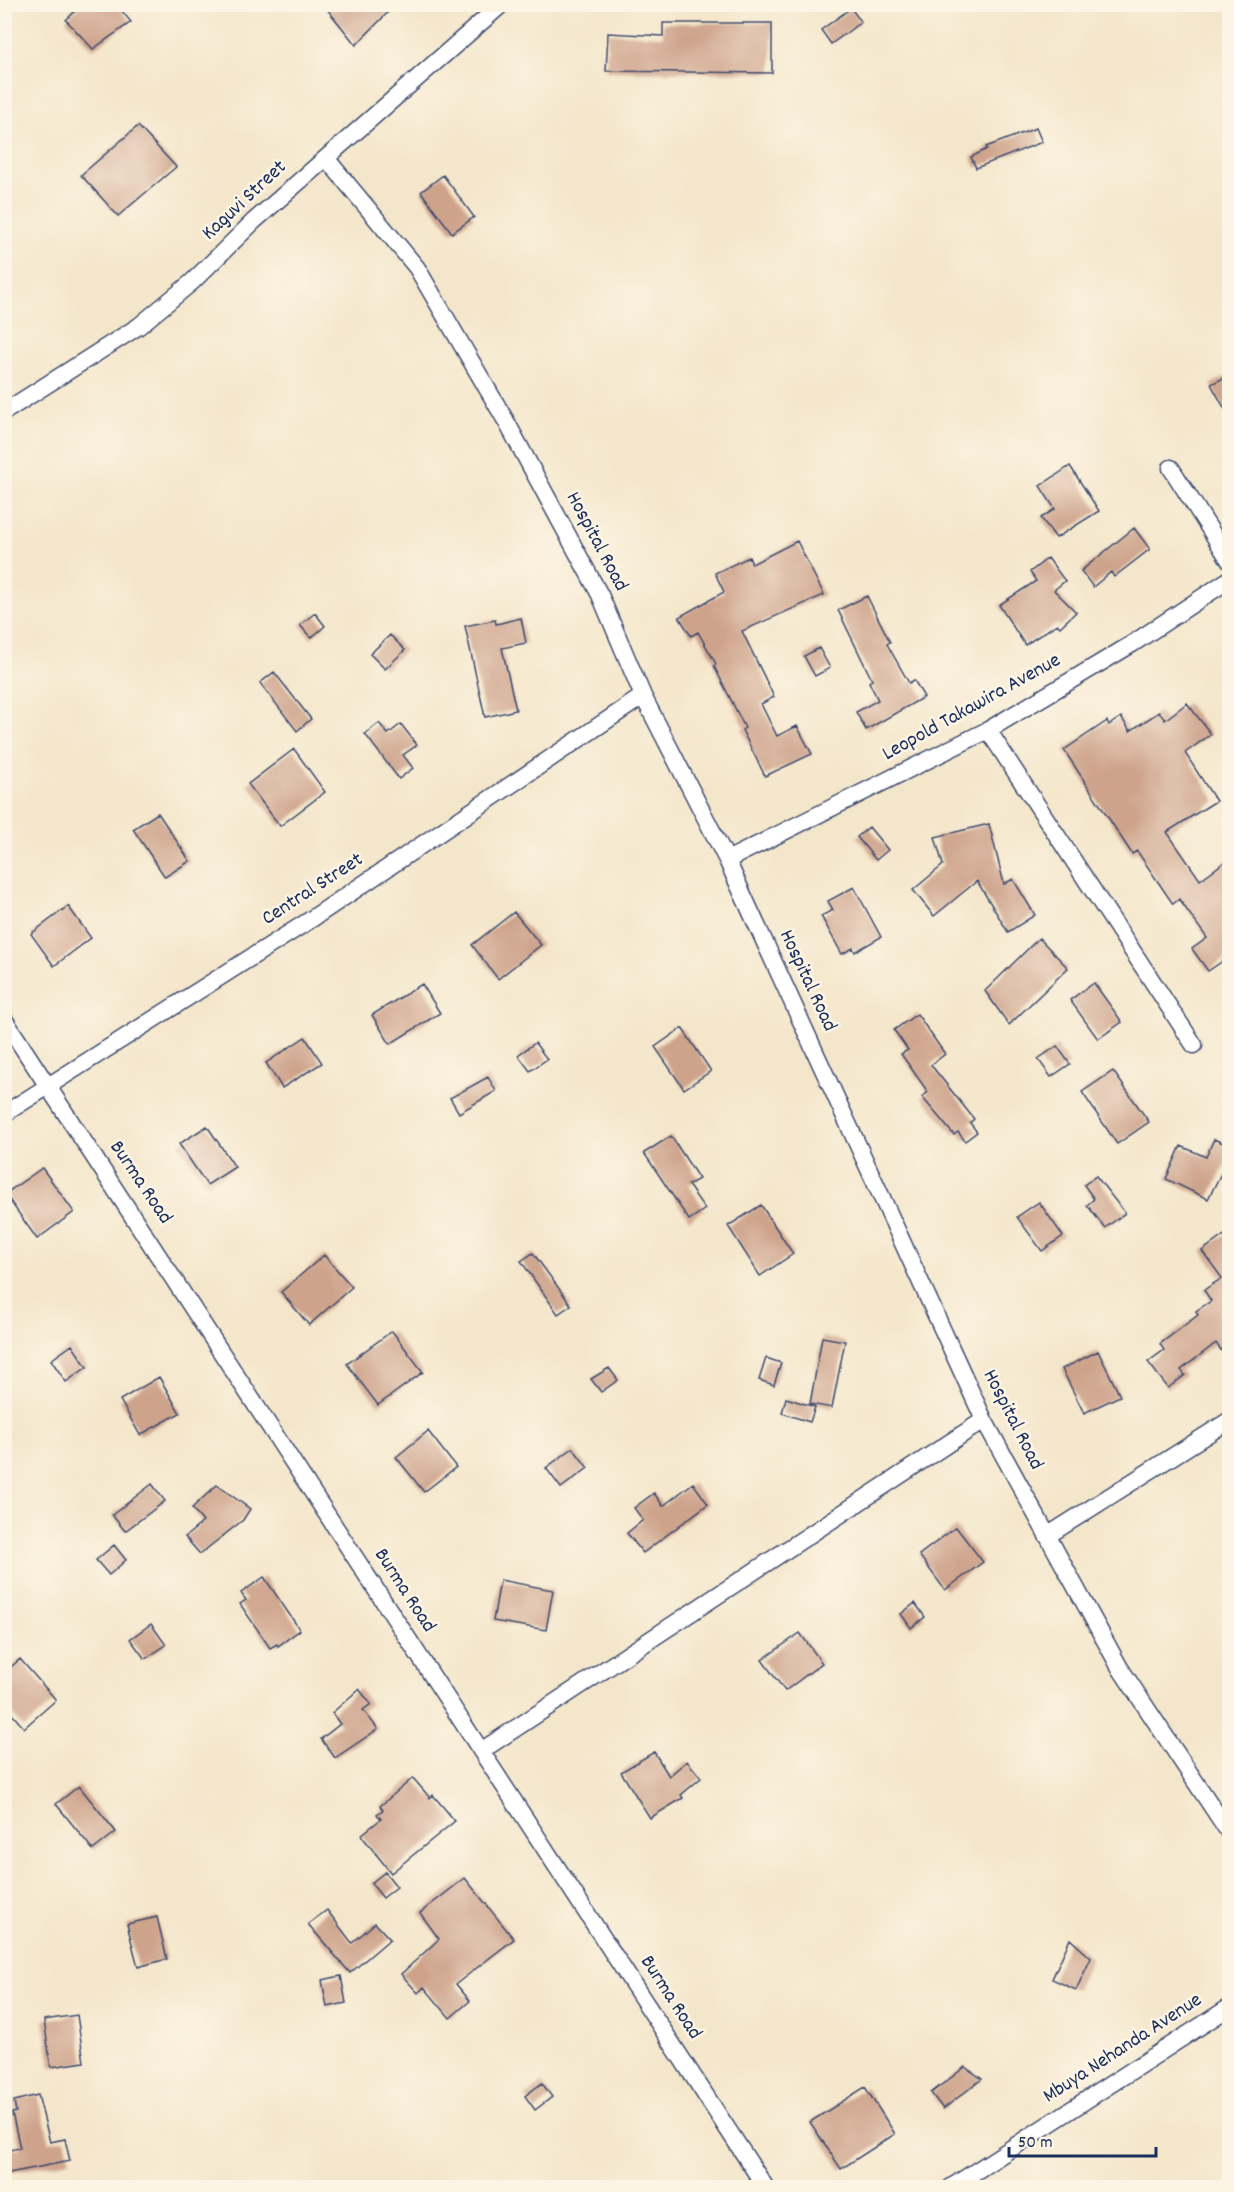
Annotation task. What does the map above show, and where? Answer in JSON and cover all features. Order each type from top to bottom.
[{"type":"street","name":"Kaguvi Street","points":[[4,412],[139,326],[192,282],[254,221],[501,4]]},
{"type":"street","name":"Hospital Road","points":[[326,158],[417,268],[506,421],[600,595],[643,696],[728,860],[984,1420],[1120,1668],[1230,1834]]},
{"type":"street","points":[[1171,468],[1230,561]]},
{"type":"street","name":"Leopold Takawira Avenue","points":[[728,860],[988,730],[1132,644],[1230,579]]},
{"type":"street","name":"Central Street","points":[[4,1114],[310,920],[643,696]]},
{"type":"street","points":[[988,730],[1194,1045]]},
{"type":"street","name":"Burma Road","points":[[4,1019],[200,1315],[481,1752],[766,2187]]},
{"type":"street","points":[[481,1752],[984,1420]]},
{"type":"street","points":[[1047,1536],[1230,1420]]},
{"type":"street","name":"Mbuya Nehanda Avenue","points":[[950,2187],[1230,2007]]},
{"type":"building","points":[[82,4],[116,4],[131,22],[93,49],[66,20]]},
{"type":"building","points":[[323,4],[396,4],[356,45]]},
{"type":"building","points":[[851,8],[861,22],[831,44],[821,30]]},
{"type":"building","points":[[663,23],[772,23],[772,73],[606,71],[608,33],[663,36]]},
{"type":"building","points":[[138,126],[176,167],[118,216],[81,175]]},
{"type":"building","points":[[1036,128],[1042,142],[976,168],[971,157],[987,149],[986,147]]},
{"type":"building","points":[[443,175],[474,217],[452,233],[421,192]]},
{"type":"building","points":[[1230,375],[1230,418],[1211,384]]},
{"type":"building","points":[[1070,466],[1099,511],[1056,538],[1041,518],[1055,509],[1040,486]]},
{"type":"building","points":[[1134,528],[1150,549],[1114,577],[1111,572],[1093,587],[1081,571]]},
{"type":"building","points":[[797,541],[824,595],[742,631],[774,697],[761,704],[777,736],[797,726],[812,754],[765,776],[742,730],[745,728],[714,666],[716,664],[698,632],[691,636],[679,617],[724,592],[715,573],[749,557],[752,564]]},
{"type":"building","points":[[1048,558],[1065,581],[1054,590],[1076,612],[1060,627],[1057,624],[1025,645],[999,605],[1036,581],[1030,572]]},
{"type":"building","points":[[867,596],[890,642],[887,644],[909,683],[914,680],[924,697],[866,730],[856,712],[878,700],[869,682],[872,680],[838,610]]},
{"type":"building","points":[[315,613],[325,626],[311,638],[300,625]]},
{"type":"building","points":[[521,618],[526,643],[502,648],[516,710],[485,717],[465,626],[495,620],[496,624]]},
{"type":"building","points":[[390,635],[405,650],[385,669],[370,654]]},
{"type":"building","points":[[819,648],[830,668],[815,676],[804,656]]},
{"type":"building","points":[[274,672],[311,719],[297,731],[260,683]]},
{"type":"building","points":[[1187,703],[1211,734],[1185,753],[1216,801],[1167,832],[1200,880],[1230,858],[1230,956],[1208,971],[1192,949],[1207,938],[1179,899],[1173,904],[1137,851],[1132,854],[1064,750],[1107,721],[1109,725],[1121,717],[1130,731],[1159,712],[1165,720]]},
{"type":"building","points":[[379,723],[388,734],[401,724],[417,745],[403,755],[413,768],[399,779],[365,734]]},
{"type":"building","points":[[294,749],[325,792],[280,826],[248,784]]},
{"type":"building","points":[[158,813],[190,861],[165,877],[133,829]]},
{"type":"building","points":[[989,824],[1004,884],[1013,879],[1035,915],[1008,932],[977,881],[934,916],[913,890],[943,865],[935,837]]},
{"type":"building","points":[[869,827],[888,850],[876,860],[857,837]]},
{"type":"building","points":[[854,887],[881,937],[855,952],[853,948],[842,954],[821,916],[833,910],[828,901]]},
{"type":"building","points":[[68,906],[91,938],[54,966],[31,934]]},
{"type":"building","points":[[514,912],[541,945],[498,979],[472,945]]},
{"type":"building","points":[[1039,938],[1068,968],[1009,1025],[985,991]]},
{"type":"building","points":[[1094,983],[1122,1022],[1098,1039],[1070,1000]]},
{"type":"building","points":[[422,984],[440,1013],[390,1044],[372,1015]]},
{"type":"building","points":[[917,1014],[945,1054],[931,1065],[974,1119],[970,1123],[977,1132],[965,1141],[958,1132],[954,1135],[922,1097],[928,1092],[901,1054],[908,1050],[894,1030]]},
{"type":"building","points":[[682,1028],[711,1071],[684,1089],[655,1047]]},
{"type":"building","points":[[305,1037],[322,1063],[282,1088],[266,1063]]},
{"type":"building","points":[[535,1043],[547,1059],[530,1071],[518,1055]]},
{"type":"building","points":[[1057,1046],[1070,1064],[1051,1077],[1038,1059]]},
{"type":"building","points":[[1113,1071],[1149,1122],[1117,1144],[1082,1092]]},
{"type":"building","points":[[488,1077],[496,1091],[459,1113],[450,1098]]},
{"type":"building","points":[[207,1126],[235,1167],[207,1185],[179,1144]]},
{"type":"building","points":[[671,1136],[699,1179],[688,1185],[705,1209],[689,1220],[644,1153]]},
{"type":"building","points":[[1214,1139],[1230,1146],[1230,1156],[1208,1199],[1166,1179],[1181,1146],[1206,1157]]},
{"type":"building","points":[[42,1168],[74,1212],[37,1239],[5,1194]]},
{"type":"building","points":[[1096,1176],[1125,1213],[1105,1228],[1087,1205],[1094,1199],[1084,1185]]},
{"type":"building","points":[[1039,1202],[1063,1236],[1042,1251],[1017,1217]]},
{"type":"building","points":[[761,1205],[793,1254],[760,1276],[728,1226]]},
{"type":"building","points":[[1230,1231],[1230,1363],[1216,1343],[1181,1370],[1185,1375],[1168,1388],[1148,1362],[1164,1350],[1160,1344],[1198,1315],[1196,1311],[1211,1301],[1204,1290],[1222,1278],[1202,1251]]},
{"type":"building","points":[[533,1253],[571,1305],[558,1314],[521,1261]]},
{"type":"building","points":[[324,1255],[352,1287],[309,1325],[281,1292]]},
{"type":"building","points":[[392,1331],[423,1372],[378,1405],[347,1364]]},
{"type":"building","points":[[822,1337],[845,1341],[832,1408],[810,1404]]},
{"type":"building","points":[[72,1345],[87,1367],[66,1382],[51,1360]]},
{"type":"building","points":[[1098,1351],[1120,1396],[1084,1413],[1062,1369]]},
{"type":"building","points":[[766,1358],[781,1363],[774,1385],[759,1380]]},
{"type":"building","points":[[609,1368],[618,1380],[601,1392],[591,1379]]},
{"type":"building","points":[[159,1377],[180,1413],[140,1435],[120,1400]]},
{"type":"building","points":[[786,1398],[815,1407],[810,1422],[782,1413]]},
{"type":"building","points":[[428,1431],[456,1467],[424,1492],[396,1457]]},
{"type":"building","points":[[573,1448],[588,1468],[561,1488],[546,1468]]},
{"type":"building","points":[[693,1483],[708,1504],[643,1553],[627,1533],[643,1520],[634,1508],[654,1493],[663,1506]]},
{"type":"building","points":[[152,1484],[165,1501],[125,1531],[112,1515]]},
{"type":"building","points":[[217,1485],[250,1509],[243,1520],[200,1554],[185,1537],[203,1522],[192,1508]]},
{"type":"building","points":[[956,1527],[983,1562],[945,1590],[919,1555]]},
{"type":"building","points":[[114,1545],[126,1560],[109,1575],[96,1560]]},
{"type":"building","points":[[264,1577],[300,1630],[278,1646],[277,1644],[270,1648],[240,1604],[246,1600],[241,1593]]},
{"type":"building","points":[[500,1580],[553,1590],[546,1630],[493,1621]]},
{"type":"building","points":[[915,1603],[925,1617],[911,1628],[901,1614]]},
{"type":"building","points":[[151,1624],[166,1645],[145,1659],[130,1639]]},
{"type":"building","points":[[800,1633],[822,1663],[785,1691],[762,1660]]},
{"type":"building","points":[[20,1659],[56,1700],[24,1728],[4,1705],[4,1673]]},
{"type":"building","points":[[359,1689],[371,1704],[363,1710],[378,1729],[335,1758],[321,1739],[340,1724],[332,1713]]},
{"type":"building","points":[[654,1752],[669,1776],[687,1761],[701,1778],[681,1795],[683,1798],[650,1818],[621,1772]]},
{"type":"building","points":[[413,1778],[430,1798],[433,1795],[455,1821],[391,1873],[361,1835],[381,1819],[377,1814],[383,1810],[380,1806]]},
{"type":"building","points":[[79,1786],[116,1832],[93,1850],[56,1804]]},
{"type":"building","points":[[385,1872],[397,1887],[383,1898],[371,1883]]},
{"type":"building","points":[[465,1878],[514,1939],[456,1984],[470,2001],[450,2018],[424,1987],[418,1993],[401,1974],[439,1939],[420,1913]]},
{"type":"building","points":[[327,1910],[352,1943],[375,1923],[390,1939],[350,1973],[308,1924]]},
{"type":"building","points":[[157,1917],[167,1959],[138,1967],[127,1924]]},
{"type":"building","points":[[1070,1939],[1091,1958],[1076,1990],[1052,1979]]},
{"type":"building","points":[[341,1976],[346,2003],[327,2007],[322,1980]]},
{"type":"building","points":[[77,2015],[84,2062],[51,2067],[44,2020]]},
{"type":"building","points":[[965,2067],[982,2079],[943,2109],[931,2093]]},
{"type":"building","points":[[542,2083],[552,2097],[535,2110],[525,2096]]},
{"type":"building","points":[[865,2087],[895,2134],[841,2169],[810,2122]]},
{"type":"building","points":[[38,2095],[50,2142],[65,2139],[70,2161],[4,2174],[4,2151],[20,2148],[12,2113],[16,2112],[14,2101]]}]
